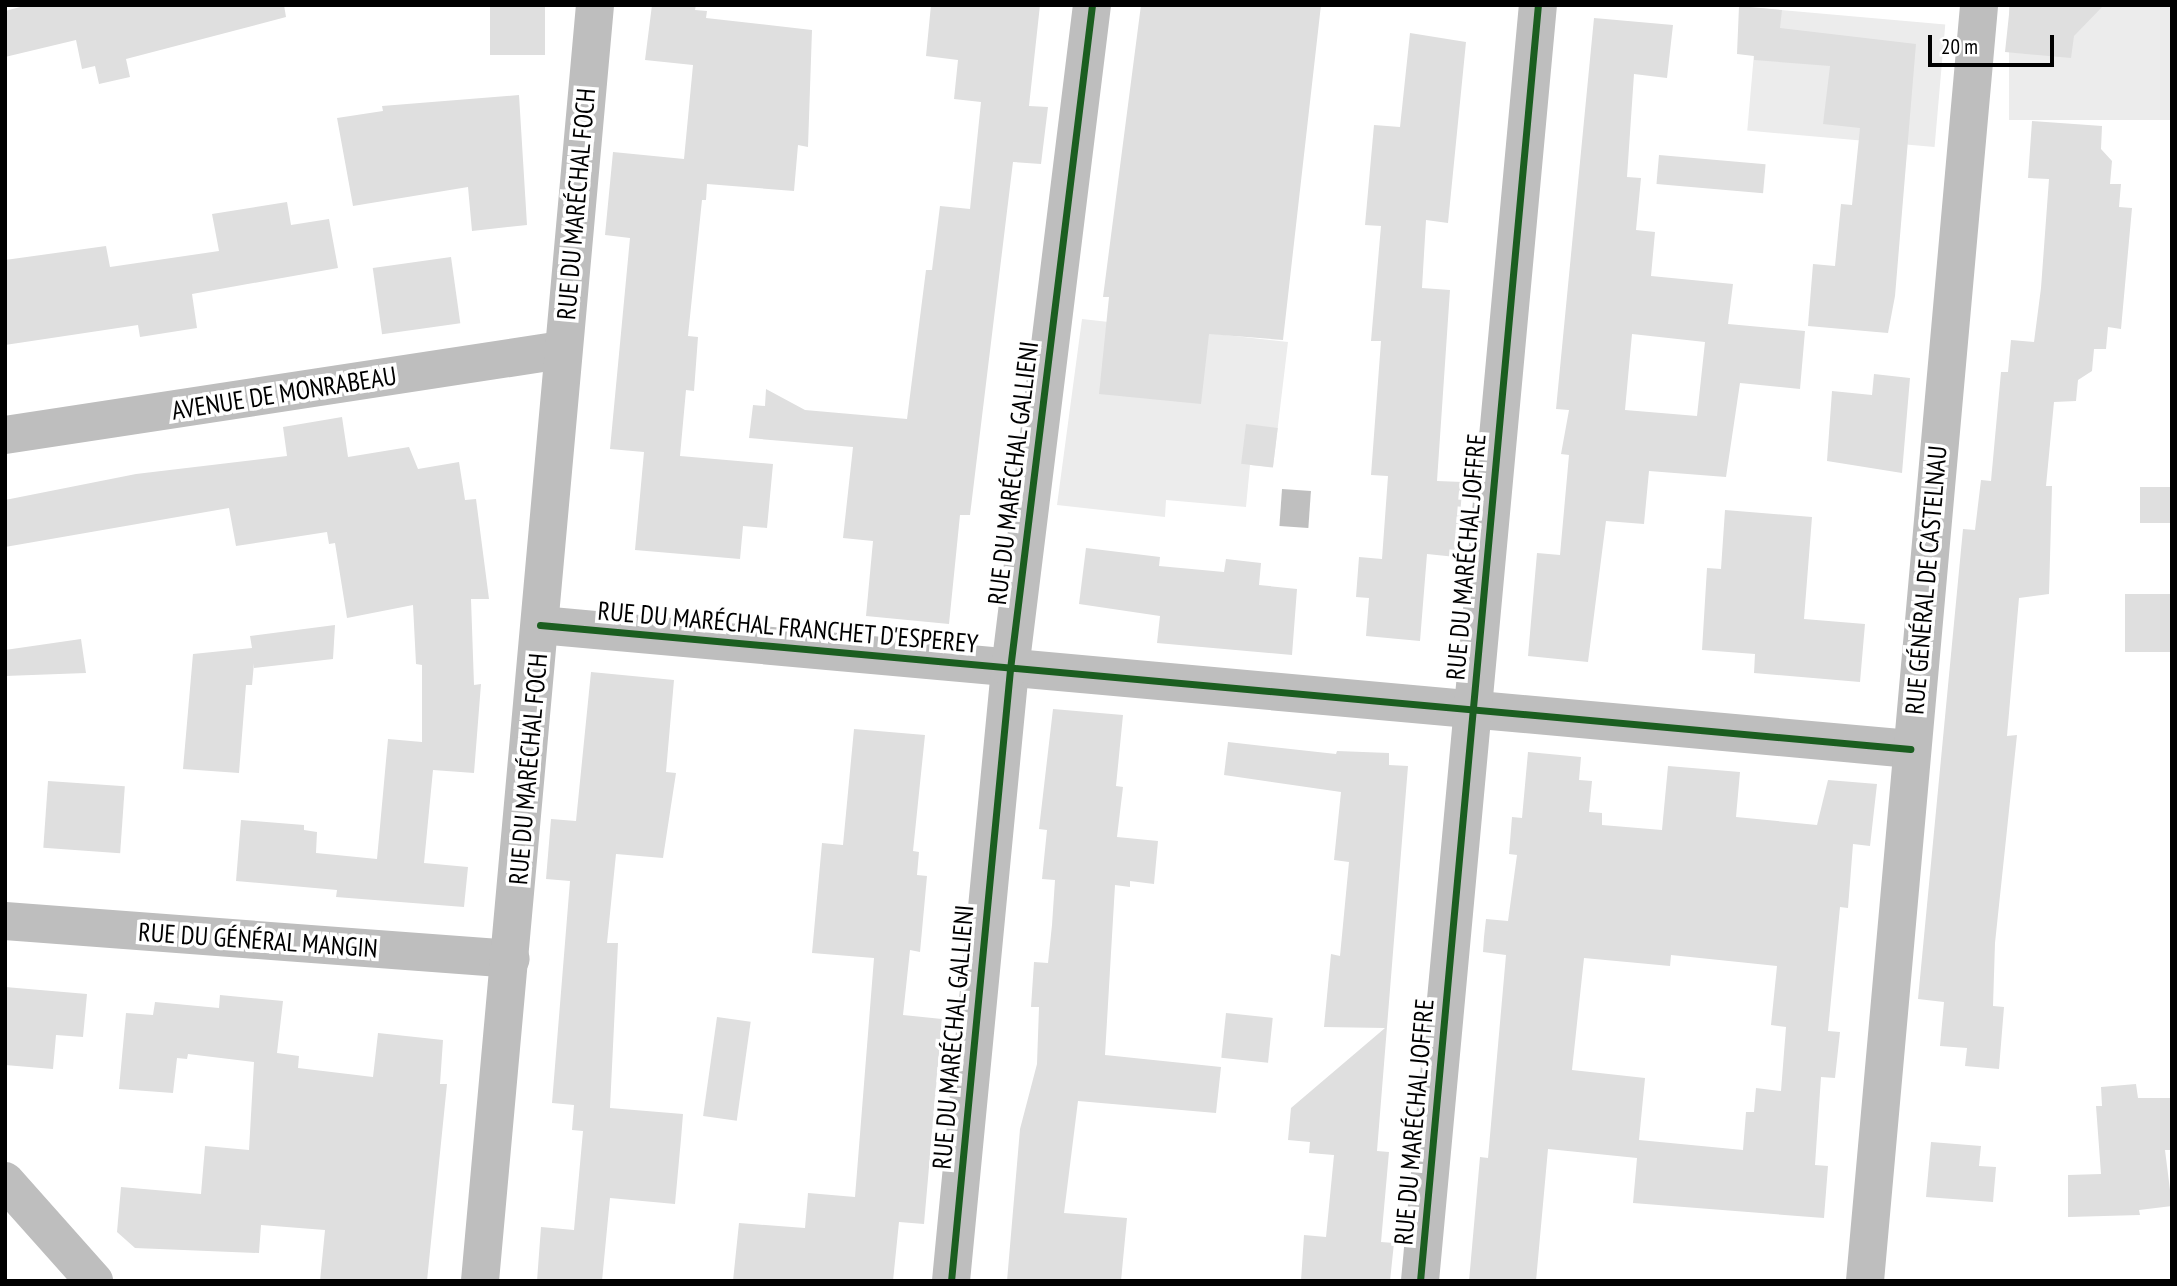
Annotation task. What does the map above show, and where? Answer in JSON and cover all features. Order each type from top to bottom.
[{"type":"street","name":"RUE DU MARÉCHAL FOCH","points":[[480,1281],[595,5]]},
{"type":"street","name":"RUE DU MARÉCHAL GALLIENI","points":[[951,1281],[1010,669],[1092,5]]},
{"type":"street","name":"RUE DU MARÉCHAL JOFFRE","points":[[1420,1281],[1538,5]]},
{"type":"street","name":"RUE GÉNÉRAL DE CASTELNAU","points":[[1865,1281],[1910,749],[1979,5]]},
{"type":"street","name":"AVENUE DE MONRABEAU","points":[[5,435],[562,351]]},
{"type":"street","name":"RUE DU MARÉCHAL FRANCHET D'ESPEREY","points":[[540,625],[1473,713],[1910,749]]},
{"type":"street","name":"RUE DU GÉNÉRAL MANGIN","points":[[5,921],[511,959]]},
{"type":"street","points":[[5,1181],[94,1281]]},
{"type":"shaded area","points":[[2009,5],[2172,5],[2172,120],[2009,120]]},
{"type":"shaded area","points":[[1758,8],[1945,24],[1935,147],[1747,131]]},
{"type":"shaded area","points":[[1082,319],[1288,342],[1273,467],[1250,465],[1246,507],[1166,500],[1165,517],[1057,505]]},
{"type":"shaded area","points":[[1282,489],[1311,491],[1308,528],[1279,526]]},
{"type":"building","points":[[28,5],[284,5],[286,17],[126,59],[130,77],[99,84],[95,66],[82,69],[76,40],[5,57],[5,11]]},
{"type":"building","points":[[490,5],[545,5],[545,55],[490,55]]},
{"type":"building","points":[[652,5],[696,5],[695,10],[707,11],[706,18],[812,30],[808,147],[798,145],[794,191],[707,184],[706,200],[702,200],[688,336],[698,337],[694,391],[686,390],[680,456],[773,464],[767,528],[743,526],[740,559],[635,550],[644,452],[610,449],[630,238],[605,235],[613,152],[684,159],[693,65],[645,60]]},
{"type":"building","points":[[931,5],[1040,5],[1029,106],[1048,107],[1041,164],[1013,162],[970,515],[960,515],[949,624],[866,616],[873,541],[843,538],[853,447],[749,438],[753,405],[765,406],[766,389],[805,410],[907,419],[926,270],[932,270],[940,206],[970,209],[981,102],[954,99],[958,60],[926,56]]},
{"type":"building","points":[[1141,5],[1321,5],[1283,340],[1209,334],[1201,404],[1099,394],[1109,297],[1103,297]]},
{"type":"building","points":[[2010,5],[2104,5],[2074,36],[2071,58],[2005,52]]},
{"type":"building","points":[[1739,6],[1782,10],[1780,28],[1916,44],[1895,296],[1888,333],[1808,326],[1813,264],[1835,266],[1841,204],[1852,205],[1860,128],[1823,124],[1830,66],[1754,60],[1754,56],[1737,54]]},
{"type":"building","points":[[1594,18],[1673,25],[1667,78],[1634,74],[1627,177],[1641,178],[1636,230],[1655,232],[1651,276],[1733,284],[1728,324],[1805,331],[1800,389],[1740,383],[1726,477],[1649,471],[1644,524],[1606,521],[1588,662],[1528,656],[1537,553],[1560,555],[1569,455],[1561,454],[1569,410],[1556,409]],"holes":[[[1632,334],[1705,342],[1697,416],[1625,410]]]},
{"type":"building","points":[[1410,33],[1466,42],[1448,223],[1426,220],[1422,288],[1450,290],[1437,481],[1463,482],[1456,557],[1427,554],[1420,641],[1366,636],[1369,598],[1356,597],[1359,557],[1382,559],[1388,476],[1371,475],[1381,341],[1371,341],[1381,226],[1365,225],[1374,125],[1400,127]]},
{"type":"building","points":[[519,95],[527,225],[472,231],[468,187],[353,206],[337,118],[383,111],[382,106]]},
{"type":"building","points":[[2032,121],[2102,126],[2101,149],[2112,161],[2110,184],[2121,184],[2119,207],[2132,208],[2121,329],[2108,327],[2106,349],[2094,349],[2092,371],[2078,380],[2076,401],[2054,402],[2046,486],[2052,486],[2049,594],[2019,598],[2007,736],[2017,735],[1995,943],[1993,1006],[2004,1007],[1999,1069],[1965,1066],[1967,1048],[1940,1046],[1944,1002],[1918,999],[1963,529],[1975,530],[1981,480],[1991,481],[2001,372],[2008,372],[2011,340],[2034,342],[2049,179],[2028,178]]},
{"type":"building","points":[[1659,155],[1766,164],[1763,193],[1656,184]]},
{"type":"building","points":[[287,202],[291,225],[329,219],[338,268],[192,294],[197,328],[140,337],[138,325],[5,345],[5,260],[106,246],[110,267],[219,251],[212,214]]},
{"type":"building","points":[[451,257],[460,323],[382,334],[373,268]]},
{"type":"building","points":[[1874,374],[1910,378],[1902,473],[1827,461],[1832,391],[1872,395]]},
{"type":"building","points":[[342,417],[348,457],[409,447],[418,469],[459,462],[465,500],[476,499],[489,599],[471,599],[474,685],[481,684],[474,773],[433,770],[424,863],[468,867],[464,907],[336,897],[337,890],[236,881],[241,820],[304,825],[304,830],[317,832],[316,853],[377,859],[388,739],[422,742],[422,665],[416,664],[413,605],[347,618],[335,543],[329,544],[327,532],[236,546],[229,508],[5,547],[5,500],[136,474],[287,456],[283,427]]},
{"type":"building","points":[[1246,424],[1278,428],[1273,468],[1241,464]]},
{"type":"building","points":[[2140,487],[2172,487],[2172,523],[2140,523]]},
{"type":"building","points":[[1725,510],[1812,517],[1804,619],[1865,624],[1860,682],[1754,673],[1755,654],[1702,650],[1707,568],[1721,569]]},
{"type":"building","points":[[1086,548],[1160,557],[1159,566],[1224,572],[1226,559],[1261,563],[1259,585],[1297,589],[1292,655],[1157,643],[1160,616],[1079,604]]},
{"type":"building","points":[[2125,594],[2172,594],[2172,652],[2125,652]]},
{"type":"building","points":[[335,625],[333,659],[254,668],[254,663],[252,685],[246,685],[239,773],[183,769],[193,654],[252,648],[250,636]]},
{"type":"building","points":[[81,639],[86,673],[5,676],[5,650]]},
{"type":"building","points":[[591,672],[674,680],[666,772],[676,773],[663,858],[616,854],[607,943],[618,943],[610,1108],[683,1114],[681,1139],[675,1204],[610,1198],[602,1281],[537,1281],[541,1227],[574,1230],[583,1131],[572,1130],[574,1105],[552,1103],[570,881],[546,879],[551,819],[576,821]]},
{"type":"building","points":[[1053,709],[1123,715],[1116,786],[1123,787],[1117,837],[1158,841],[1154,884],[1130,881],[1130,887],[1115,885],[1105,1055],[1221,1067],[1216,1113],[1078,1101],[1064,1213],[1127,1218],[1121,1281],[1007,1281],[1020,1129],[1037,1064],[1039,1007],[1031,1007],[1034,962],[1048,963],[1052,925],[1055,880],[1042,879],[1047,830],[1039,829]]},
{"type":"building","points":[[854,729],[925,735],[913,851],[919,852],[917,875],[927,876],[920,952],[910,950],[903,1015],[942,1019],[924,1224],[899,1222],[893,1281],[733,1281],[739,1223],[805,1228],[808,1193],[855,1197],[874,958],[812,953],[822,843],[843,845]]},
{"type":"building","points":[[1228,742],[1336,754],[1337,751],[1389,753],[1389,765],[1408,766],[1377,1151],[1389,1152],[1381,1242],[1394,1243],[1390,1281],[1301,1281],[1304,1235],[1326,1237],[1334,1155],[1309,1153],[1310,1142],[1288,1140],[1291,1108],[1385,1028],[1324,1027],[1331,954],[1340,956],[1349,862],[1334,860],[1341,792],[1224,775]]},
{"type":"building","points":[[1528,752],[1581,757],[1579,780],[1592,781],[1589,812],[1602,813],[1602,825],[1662,830],[1668,766],[1740,772],[1736,817],[1817,825],[1828,780],[1877,784],[1870,846],[1853,844],[1848,908],[1840,907],[1828,1031],[1840,1032],[1835,1078],[1821,1077],[1815,1165],[1828,1166],[1824,1218],[1633,1203],[1637,1158],[1548,1149],[1536,1281],[1469,1281],[1480,1157],[1488,1158],[1506,955],[1483,952],[1486,919],[1508,921],[1517,855],[1509,854],[1512,817],[1522,818]],"holes":[[[1671,955],[1777,966],[1771,1025],[1786,1027],[1781,1091],[1756,1088],[1754,1112],[1746,1112],[1743,1150],[1639,1140],[1645,1078],[1572,1070],[1584,958],[1670,966]]]},
{"type":"building","points":[[48,781],[125,786],[120,853],[43,848]]},
{"type":"building","points":[[5,987],[87,994],[83,1037],[56,1035],[53,1069],[5,1065]]},
{"type":"building","points":[[220,995],[283,1001],[277,1053],[299,1056],[298,1068],[373,1077],[378,1033],[443,1040],[440,1084],[447,1084],[427,1281],[320,1281],[325,1230],[261,1225],[259,1253],[135,1248],[117,1232],[121,1187],[201,1194],[205,1146],[249,1150],[254,1062],[188,1054],[187,1059],[177,1058],[173,1093],[119,1089],[126,1013],[153,1015],[155,1002],[219,1008]]},
{"type":"building","points":[[1226,1013],[1273,1018],[1268,1063],[1221,1058]]},
{"type":"building","points":[[717,1017],[751,1022],[737,1121],[703,1116]]},
{"type":"building","points":[[2136,1084],[2138,1098],[2172,1098],[2172,1150],[2165,1150],[2172,1206],[2139,1210],[2140,1215],[2068,1217],[2068,1175],[2101,1174],[2096,1106],[2102,1106],[2101,1087]]},
{"type":"building","points":[[1931,1142],[1981,1146],[1979,1166],[1996,1167],[1993,1202],[1926,1197]]},
{"type":"cycle path","points":[[951,1281],[1010,669],[1092,5]]},
{"type":"cycle path","points":[[1420,1281],[1538,5]]},
{"type":"cycle path","points":[[540,625],[1910,749]]}]
